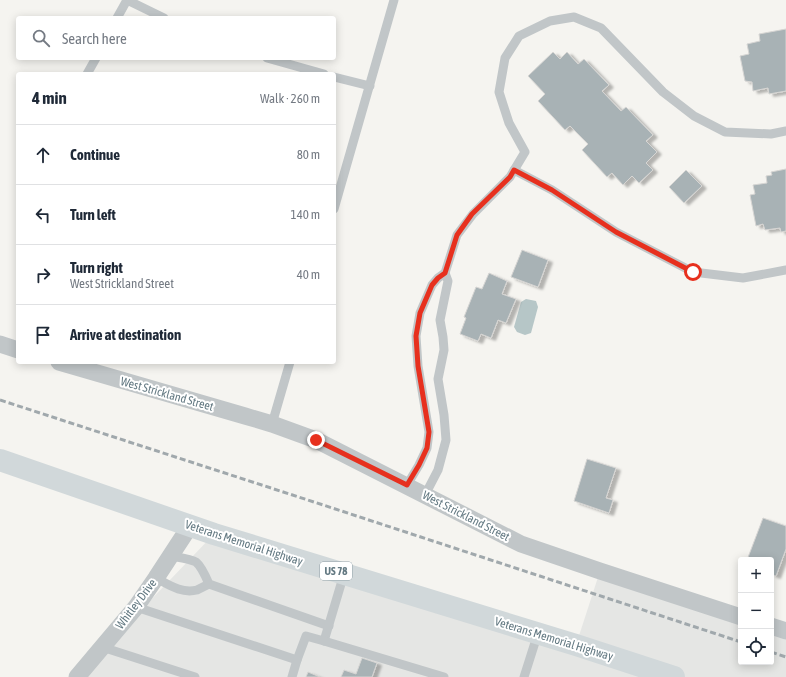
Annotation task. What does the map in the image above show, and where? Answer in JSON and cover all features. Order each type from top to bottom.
[{"type":"main road","name":"Veterans Memorial Highway","points":[[0,460],[214,534],[538,633],[664,675]]},
{"type":"street","points":[[0,344],[16,349]]},
{"type":"street","name":"West Strickland Street","points":[[71,364],[97,368],[272,424],[316,440],[521,544],[738,615]]},
{"type":"street","name":"Whitley Drive","points":[[77,677],[136,607],[190,526]]},
{"type":"street","points":[[774,627],[786,631]]},
{"type":"lane","points":[[118,16],[127,0],[160,16]]},
{"type":"lane","points":[[336,203],[394,0]]},
{"type":"lane","points":[[426,495],[438,470],[446,440],[444,415],[438,379],[444,350],[440,320],[448,282],[445,273],[457,235],[472,214],[510,177],[525,152],[509,123],[499,92],[505,58],[519,36],[550,21],[574,18],[601,28],[664,92],[694,116],[725,132],[771,134],[786,131]]},
{"type":"lane","points":[[88,72],[95,60]]},
{"type":"lane","points":[[274,60],[317,72]]},
{"type":"lane","points":[[336,78],[370,86]]},
{"type":"lane","points":[[514,170],[552,190],[616,232],[693,272],[743,278],[786,270]]},
{"type":"lane","points":[[407,485],[427,448],[429,432],[418,366],[416,336],[420,313],[432,285],[445,273]]},
{"type":"lane","points":[[272,424],[289,364]]},
{"type":"lane","points":[[171,556],[195,561],[203,572],[208,584]]},
{"type":"lane","points":[[324,641],[344,574]]},
{"type":"lane","points":[[156,578],[172,587],[185,591],[197,590],[208,584],[329,626]]},
{"type":"lane","points":[[136,607],[297,660]]},
{"type":"lane","points":[[524,677],[538,633]]},
{"type":"lane","points":[[292,677],[306,636],[444,677]]},
{"type":"lane","points":[[102,647],[195,677]]},
{"type":"shaded area","points":[[526,299],[536,301],[538,307],[531,333],[525,335],[517,332],[514,327],[521,302]]},
{"type":"shaded area","points":[[214,534],[576,645],[600,571],[738,616],[738,665],[774,665],[774,627],[786,631],[786,677],[77,677]]},
{"type":"building","points":[[786,29],[786,91],[769,94],[768,88],[753,91],[752,82],[745,81],[740,56],[749,54],[747,44],[760,41],[759,34]]},
{"type":"building","points":[[553,52],[560,59],[567,52],[578,64],[584,59],[609,85],[602,91],[621,111],[626,107],[653,135],[646,141],[657,152],[646,163],[653,170],[639,183],[632,176],[623,185],[612,173],[607,177],[582,150],[588,144],[570,126],[565,130],[538,101],[545,94],[528,76]]},
{"type":"building","points":[[786,169],[786,231],[781,232],[780,228],[765,230],[763,224],[756,226],[750,195],[755,194],[753,185],[767,183],[766,176],[772,175],[771,172]]},
{"type":"building","points":[[686,170],[702,186],[684,203],[669,187]]},
{"type":"building","points":[[522,250],[548,260],[538,287],[511,277]]},
{"type":"building","points":[[489,273],[507,281],[502,294],[516,299],[506,323],[498,320],[491,338],[481,334],[478,341],[460,334],[466,318],[464,317],[476,287],[482,289]]},
{"type":"building","points":[[587,459],[616,468],[606,498],[613,500],[609,513],[574,501]]},
{"type":"building","points":[[763,518],[786,526],[786,549],[776,576],[774,575],[774,557],[748,557]]},
{"type":"building","points":[[362,658],[377,663],[372,677],[341,677],[344,670],[356,674]]},
{"type":"building","points":[[308,672],[320,677],[306,677]]},
{"type":"railway","points":[[0,400],[738,641]]},
{"type":"railway","points":[[774,653],[786,657]]},
{"type":"route","points":[[316,440],[407,485],[427,448],[429,432],[418,366],[416,336],[420,313],[432,285],[445,273],[457,235],[472,214],[510,177],[514,170],[552,190],[616,232],[693,272]]}]
